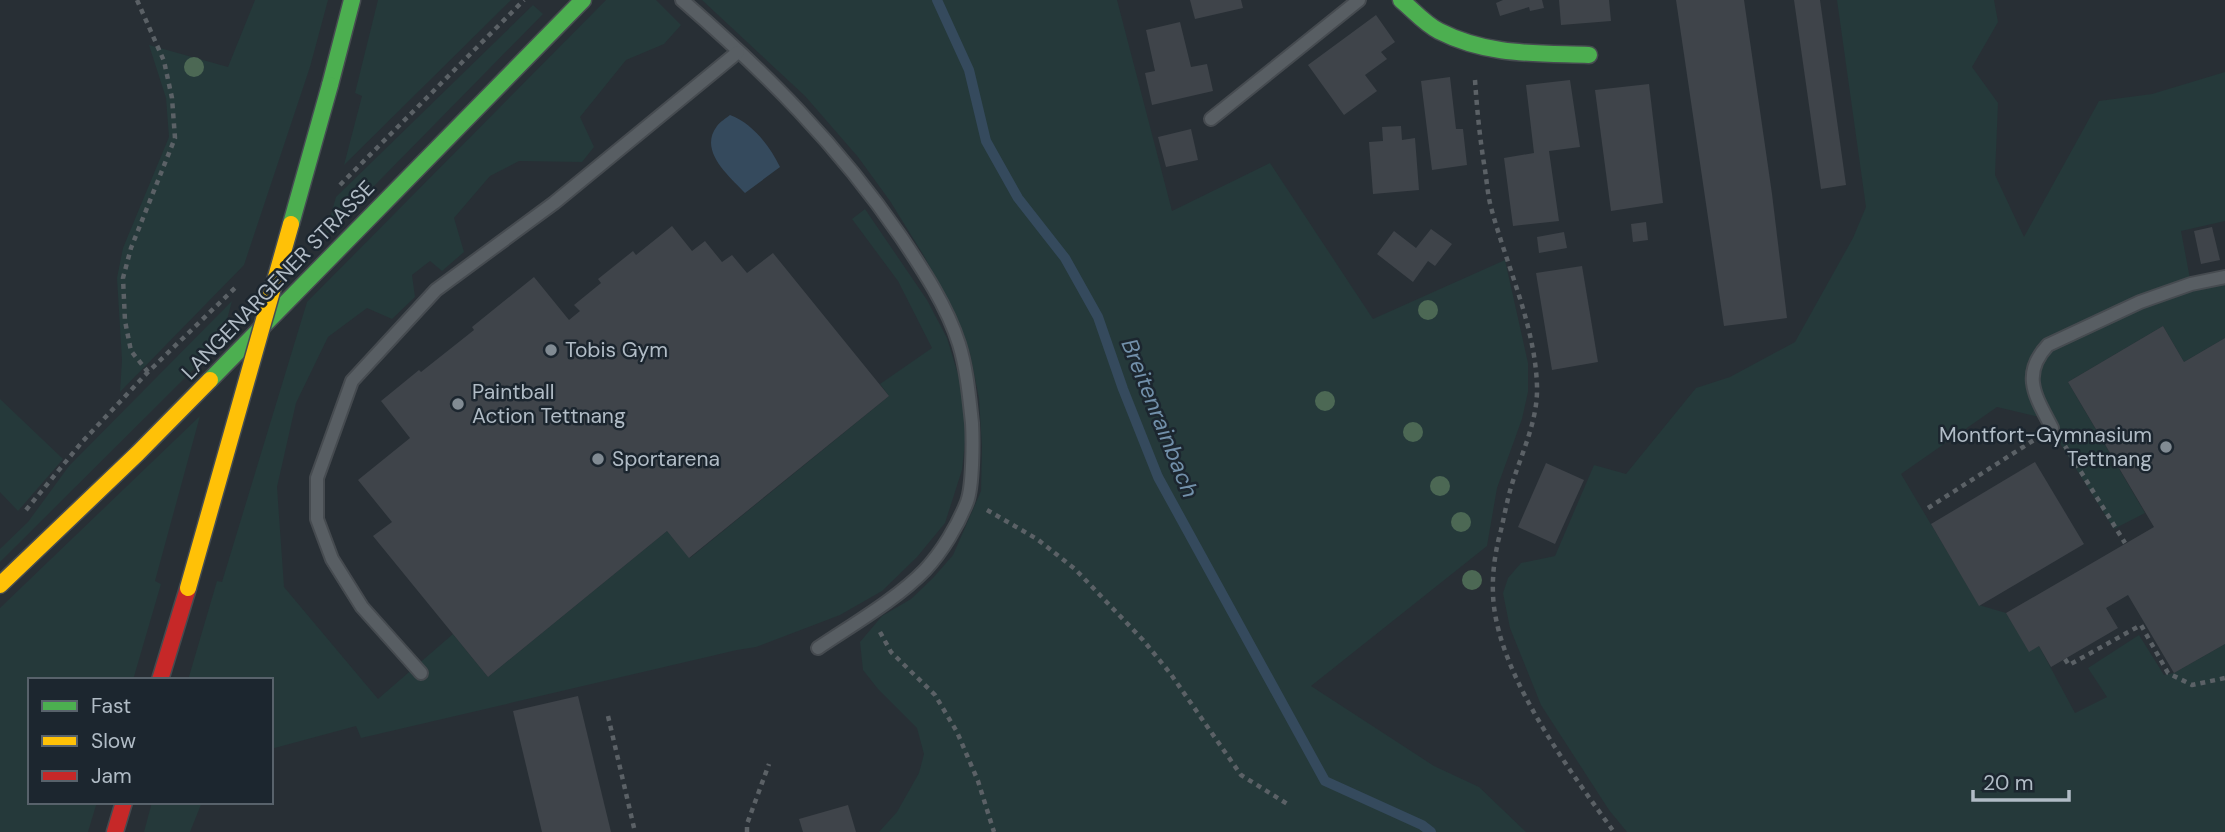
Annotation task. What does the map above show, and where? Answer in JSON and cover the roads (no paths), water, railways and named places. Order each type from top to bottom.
[{"type":"street","points":[[161,678],[352,0]]},
{"type":"street","name":"LANGENARGENER STRASSE","points":[[0,585],[138,453],[583,0]]},
{"type":"street","points":[[1401,0],[1437,30],[1472,44],[1503,52],[1589,55]]},
{"type":"street","points":[[115,832],[123,804]]},
{"type":"lane","points":[[682,0],[793,102],[842,157],[875,200],[942,304],[959,344],[969,388],[973,440],[968,500],[955,527],[925,569],[869,613],[818,648]]},
{"type":"lane","points":[[1211,119],[1359,0]]},
{"type":"lane","points":[[421,673],[362,607],[332,559],[317,519],[317,478],[352,381],[436,290],[554,203],[738,52]]},
{"type":"lane","points":[[2052,428],[2034,393],[2032,377],[2039,354],[2048,345],[2140,302],[2191,284],[2225,277]]},
{"type":"water","points":[[730,115],[760,136],[780,167],[745,193],[724,171],[713,154],[711,145],[717,126]]},
{"type":"waterway","name":"Breitenrainbach","points":[[937,0],[969,70],[986,141],[1018,198],[1065,258],[1098,317],[1158,477],[1325,781],[1422,825],[1431,832]]},
{"type":"place","name":"Tobis Gym","points":[[551,350]]},
{"type":"place","name":"Paintball Action Tettnang","points":[[458,404]]},
{"type":"place","name":"Montfort-Gymnasium Tettnang","points":[[2166,447]]},
{"type":"place","name":"Sportarena","points":[[598,459]]}]
